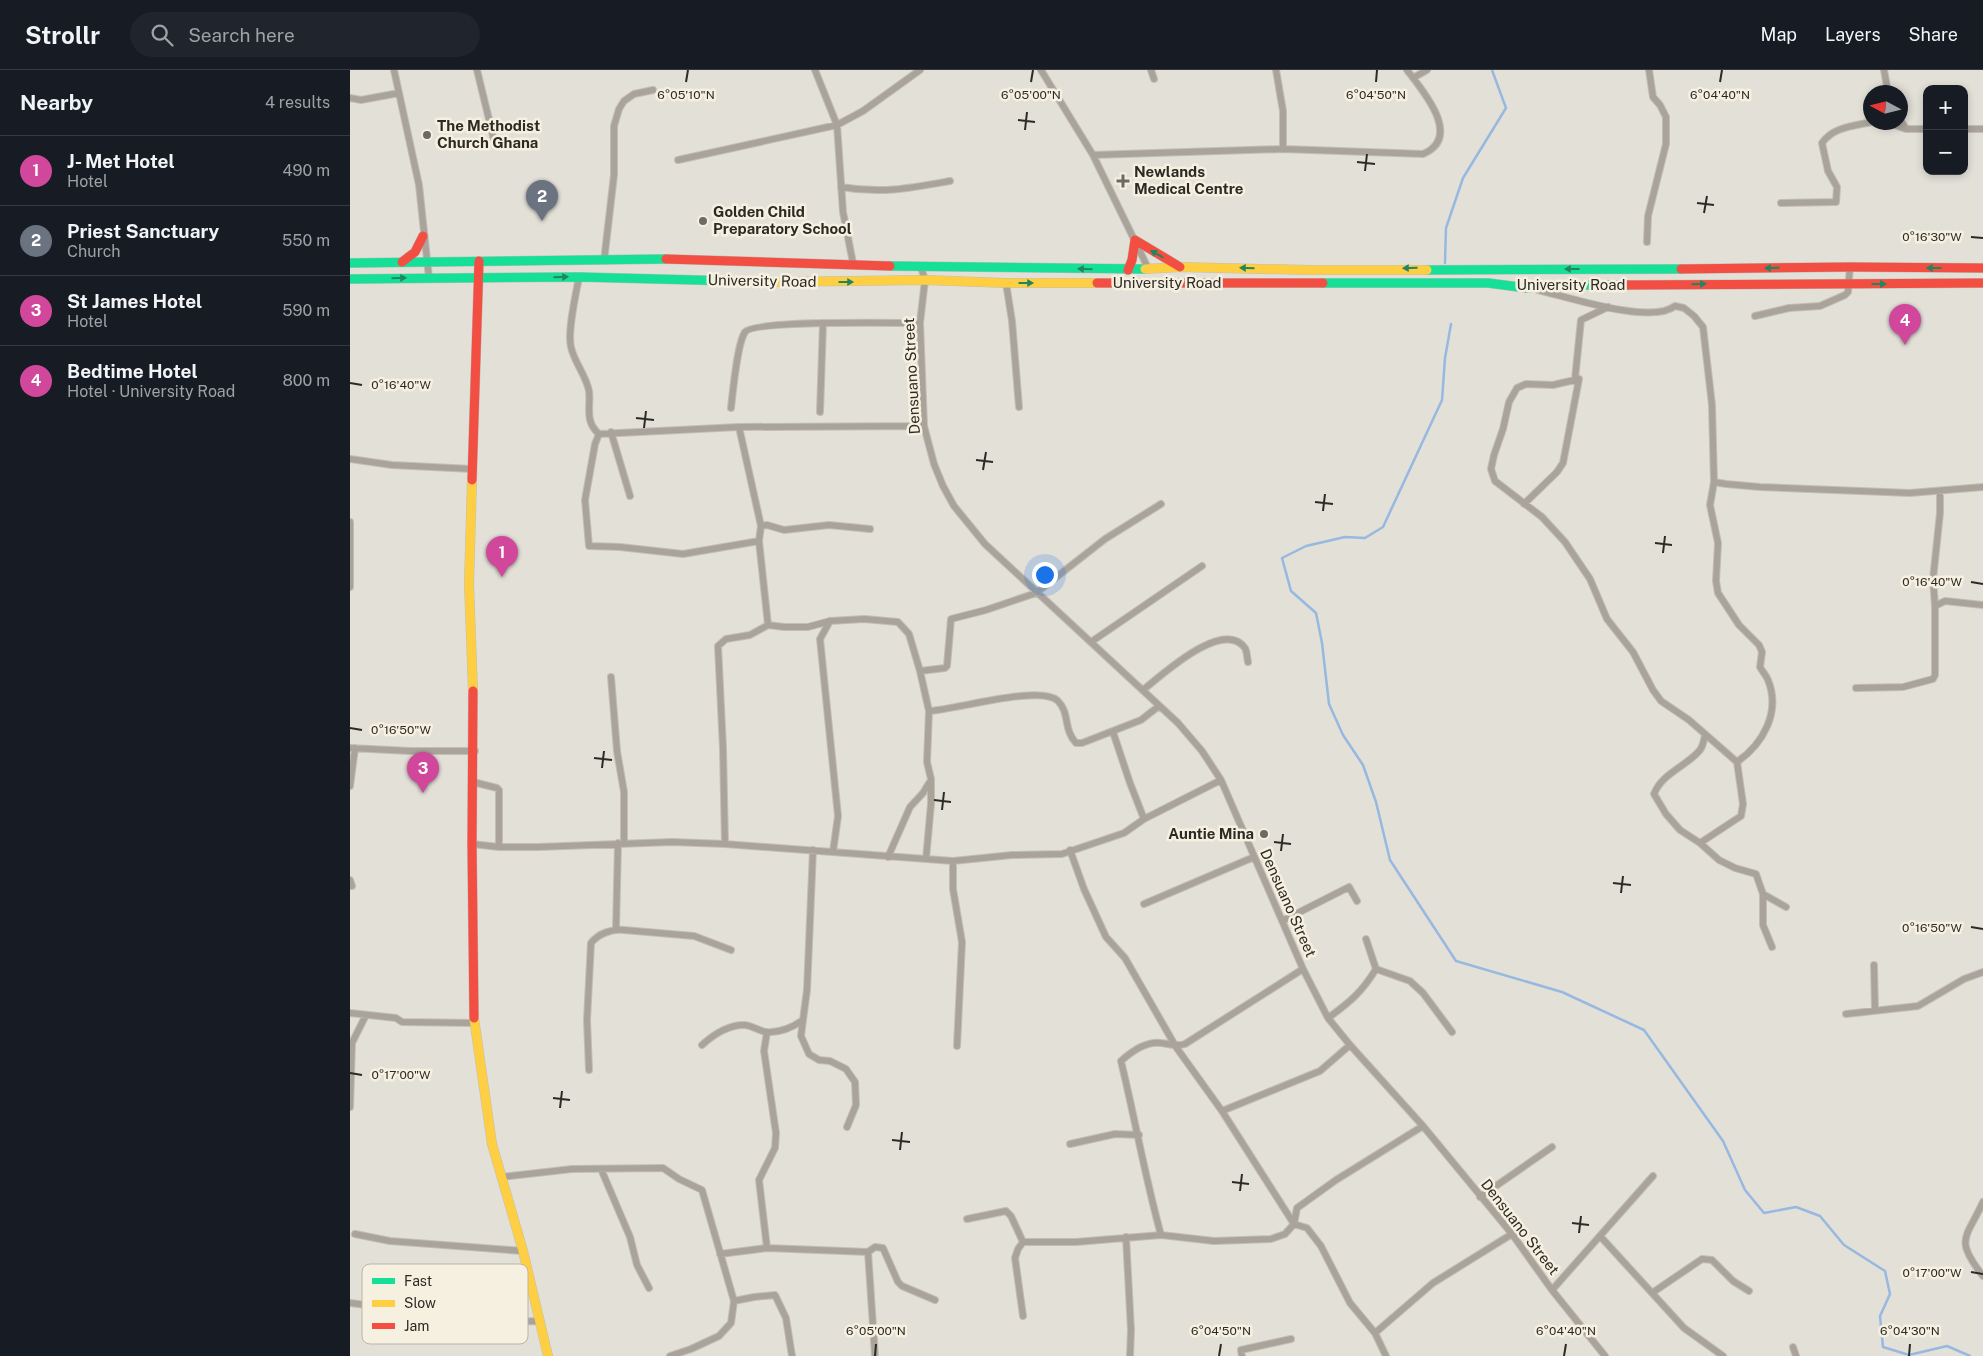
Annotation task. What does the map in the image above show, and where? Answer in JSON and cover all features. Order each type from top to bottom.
[{"type":"main road","points":[[402,262],[415,252],[423,236]]},
{"type":"main road","points":[[1128,270],[1132,260],[1135,240],[1180,267]]},
{"type":"main road","name":"University Road","points":[[350,263],[674,259],[921,267],[1128,270],[1180,267],[1309,270],[1983,268]]},
{"type":"main road","points":[[479,261],[469,584],[475,751],[472,844],[474,1023],[492,1144],[526,1264]]},
{"type":"main road","points":[[1148,268],[1156,284]]},
{"type":"main road","name":"University Road","points":[[350,279],[579,277],[672,278],[759,282],[925,280],[1006,283],[1156,284],[1488,283],[1527,288],[1553,285],[1983,283]]},
{"type":"main road","points":[[528,1273],[548,1356]]},
{"type":"street","points":[[394,70],[419,185],[429,278]]},
{"type":"street","points":[[477,70],[494,140]]},
{"type":"street","points":[[815,70],[837,126],[843,212],[853,264]]},
{"type":"street","points":[[678,160],[837,126],[863,111],[920,70]]},
{"type":"street","points":[[1041,70],[1093,155],[1148,268]]},
{"type":"street","points":[[1151,70],[1154,79]]},
{"type":"street","points":[[1276,70],[1283,111],[1283,149]]},
{"type":"street","points":[[1093,155],[1283,149],[1423,154],[1431,151],[1438,143],[1440,128],[1435,110],[1407,70]]},
{"type":"street","points":[[1413,78],[1427,70]]},
{"type":"street","points":[[1647,242],[1648,216],[1666,144],[1666,117],[1660,105],[1653,97],[1649,70]]},
{"type":"street","points":[[1884,70],[1887,85]]},
{"type":"street","points":[[604,260],[614,175],[614,126],[619,109],[624,101],[634,94],[654,90]]},
{"type":"street","points":[[350,98],[362,100],[399,93]]},
{"type":"street","points":[[1781,202],[1836,202],[1837,187],[1828,171],[1822,143],[1826,136],[1844,128],[1863,124]]},
{"type":"street","points":[[1908,128],[1923,129]]},
{"type":"street","points":[[1968,129],[1983,129]]},
{"type":"street","points":[[841,187],[861,191],[884,191],[950,182]]},
{"type":"street","name":"Densuano Street","points":[[921,267],[925,280],[920,323],[924,426],[934,464],[954,506],[985,544],[1178,723],[1202,751],[1221,780],[1303,969],[1328,1018],[1423,1126],[1512,1234],[1552,1290],[1605,1356]]},
{"type":"street","points":[[1755,316],[1789,308],[1820,306],[1848,294],[1850,267]]},
{"type":"street","points":[[579,277],[570,347],[589,392],[588,419],[598,434]]},
{"type":"street","points":[[1006,283],[1012,321],[1019,407]]},
{"type":"street","points":[[1527,288],[1632,312],[1669,310],[1675,306],[1684,308],[1703,327],[1712,405],[1714,482],[1710,505],[1718,543],[1716,581],[1718,593],[1739,625],[1759,645],[1762,652],[1760,667],[1768,679],[1772,704],[1766,732],[1747,755],[1737,762]]},
{"type":"street","points":[[1575,379],[1581,320],[1608,307]]},
{"type":"street","points":[[732,408],[741,344],[748,328],[823,323],[920,323]]},
{"type":"street","points":[[820,412],[823,323]]},
{"type":"street","points":[[1524,504],[1557,472],[1563,463],[1579,379],[1553,384],[1526,384],[1517,388],[1509,402],[1491,469],[1495,481],[1524,504],[1542,517],[1565,542],[1590,579],[1607,619],[1633,652],[1661,701],[1689,720],[1737,762],[1743,804],[1741,816],[1700,843]]},
{"type":"street","points":[[598,434],[739,427],[924,426]]},
{"type":"street","points":[[739,427],[761,526],[759,541],[768,625]]},
{"type":"street","points":[[611,432],[630,496]]},
{"type":"street","points":[[598,434],[585,500],[590,546],[620,547],[683,554],[759,541]]},
{"type":"street","points":[[350,460],[392,465],[472,469]]},
{"type":"street","points":[[1714,482],[1845,492],[1940,492],[1983,487]]},
{"type":"street","points":[[1856,688],[1903,687],[1933,679],[1935,675],[1933,579],[1940,513],[1940,492]]},
{"type":"street","points":[[920,671],[945,668],[947,666],[950,619],[986,610],[1036,593],[1105,539],[1161,504]]},
{"type":"street","points":[[350,522],[350,587]]},
{"type":"street","points":[[761,526],[766,525],[784,530],[829,525],[870,529]]},
{"type":"street","points":[[1091,642],[1202,566]]},
{"type":"street","points":[[1935,606],[1945,601],[1983,605]]},
{"type":"street","points":[[726,844],[724,748],[718,646],[726,639],[750,634],[768,625],[808,627],[830,621],[871,619],[898,622],[909,634],[920,671],[929,711],[927,762],[931,779],[930,823],[926,859]]},
{"type":"street","points":[[830,621],[820,639],[838,816],[833,852]]},
{"type":"street","points":[[808,627],[820,639]]},
{"type":"street","points":[[1143,690],[1181,661],[1213,641],[1226,639],[1238,641],[1246,649],[1248,662]]},
{"type":"street","points":[[611,677],[617,751],[624,792],[616,929]]},
{"type":"street","points":[[929,711],[996,700],[1047,695],[1057,700],[1065,710],[1070,737],[1076,743],[1082,743],[1096,736],[1114,732],[1140,720],[1159,706]]},
{"type":"street","points":[[1114,732],[1144,819]]},
{"type":"street","points":[[1705,735],[1700,750],[1666,778],[1656,788],[1654,794],[1666,814],[1680,830],[1700,843],[1719,860],[1735,868],[1756,874],[1763,894],[1763,925],[1772,947]]},
{"type":"street","points":[[350,786],[352,748],[410,751],[475,751]]},
{"type":"street","points":[[888,856],[910,807],[923,793],[931,779]]},
{"type":"street","points":[[472,844],[499,847],[672,842],[726,844],[953,861],[1012,855],[1062,854],[1124,833],[1144,819],[1221,780]]},
{"type":"street","points":[[473,782],[499,790],[499,847]]},
{"type":"street","points":[[813,850],[806,990],[801,1036],[809,1054],[819,1060],[830,1061],[846,1069],[855,1082],[856,1105],[847,1127]]},
{"type":"street","points":[[1070,850],[1084,889],[1106,937],[1125,958],[1176,1047],[1222,1111],[1294,1224],[1307,1228],[1321,1246],[1350,1303],[1375,1334],[1386,1356]]},
{"type":"street","points":[[1144,904],[1254,857]]},
{"type":"street","points":[[953,861],[953,889],[962,942],[957,1046]]},
{"type":"street","points":[[1282,921],[1349,887],[1356,902]]},
{"type":"street","points":[[1763,894],[1786,906]]},
{"type":"street","points":[[589,1070],[587,1020],[591,943],[599,936],[616,929],[694,936],[731,950]]},
{"type":"street","points":[[1366,939],[1376,969]]},
{"type":"street","points":[[1874,965],[1875,1010]]},
{"type":"street","points":[[1161,1235],[1147,1185],[1139,1135],[1121,1061],[1146,1044],[1160,1043],[1176,1047],[1228,1018],[1303,969]]},
{"type":"street","points":[[1328,1018],[1353,1000],[1364,988],[1376,969]]},
{"type":"street","points":[[1376,969],[1410,981],[1423,993],[1452,1032]]},
{"type":"street","points":[[1846,1014],[1918,1006],[1964,979],[1983,972]]},
{"type":"street","points":[[350,1013],[396,1018],[402,1022],[474,1023]]},
{"type":"street","points":[[350,1107],[352,1043],[366,1015]]},
{"type":"street","points":[[702,1045],[720,1031],[744,1025],[767,1032],[793,1027],[803,1020]]},
{"type":"street","points":[[767,1032],[764,1051],[776,1132],[775,1148],[759,1180],[767,1248]]},
{"type":"street","points":[[1222,1111],[1320,1071],[1350,1045]]},
{"type":"street","points":[[1023,1242],[1076,1242],[1161,1235],[1214,1241],[1271,1239],[1285,1234],[1294,1224],[1297,1208],[1314,1194],[1423,1126]]},
{"type":"street","points":[[1070,1144],[1114,1134],[1139,1135]]},
{"type":"street","points":[[1480,1197],[1552,1147]]},
{"type":"street","points":[[502,1177],[572,1169],[663,1168],[679,1179],[702,1190],[734,1301],[731,1323],[720,1336],[670,1356]]},
{"type":"street","points":[[601,1169],[630,1237],[637,1265],[649,1288]]},
{"type":"street","points":[[1552,1290],[1653,1176]]},
{"type":"street","points":[[1983,1202],[1974,1223],[1967,1232],[1964,1244],[1974,1264],[1983,1276]]},
{"type":"street","points":[[967,1219],[1006,1211],[1011,1216],[1023,1242]]},
{"type":"street","points":[[355,1234],[390,1241],[523,1251]]},
{"type":"street","points":[[1375,1334],[1432,1283],[1512,1234]]},
{"type":"street","points":[[1600,1236],[1684,1328],[1723,1356]]},
{"type":"street","points":[[1126,1237],[1130,1356]]},
{"type":"street","points":[[1023,1242],[1018,1249],[1016,1258],[1023,1316]]},
{"type":"street","points":[[720,1254],[767,1248],[868,1252],[875,1247],[883,1248],[898,1282],[902,1286],[935,1300]]},
{"type":"street","points":[[868,1252],[875,1356]]},
{"type":"street","points":[[1652,1293],[1702,1260],[1712,1260],[1733,1281],[1749,1291]]},
{"type":"street","points":[[734,1301],[775,1295],[786,1318],[792,1356]]},
{"type":"street","points":[[528,1321],[539,1321]]},
{"type":"street","points":[[1242,1356],[1241,1350],[1291,1339]]},
{"type":"street","points":[[1793,1347],[1796,1356]]},
{"type":"waterway","points":[[1445,263],[1446,228],[1463,178],[1506,108],[1492,70]]},
{"type":"waterway","points":[[1451,324],[1445,358],[1442,400],[1383,527],[1365,538],[1345,537],[1306,546],[1282,558],[1291,591],[1316,613],[1322,643],[1329,704],[1343,735],[1363,765],[1376,802],[1390,860],[1456,961],[1562,992],[1644,1030],[1723,1141],[1745,1190],[1764,1213],[1796,1207],[1820,1216],[1844,1245],[1885,1271],[1890,1294],[1880,1316],[1883,1347],[1909,1355],[1947,1346],[1970,1356]]},
{"type":"traffic: fast","points":[[350,263],[666,259]]},
{"type":"traffic: fast","points":[[890,266],[1145,269]]},
{"type":"traffic: fast","points":[[1427,270],[1681,269]]},
{"type":"traffic: fast","points":[[350,279],[579,277],[774,282]]},
{"type":"traffic: fast","points":[[1323,283],[1488,283],[1527,288],[1553,285],[1628,285]]},
{"type":"traffic: slow","points":[[1145,269],[1180,267],[1427,270]]},
{"type":"traffic: slow","points":[[774,282],[925,280],[1006,283],[1097,283]]},
{"type":"traffic: slow","points":[[472,480],[469,584],[473,691]]},
{"type":"traffic: slow","points":[[474,1018],[492,1144],[526,1264]]},
{"type":"traffic: slow","points":[[528,1272],[548,1356]]},
{"type":"traffic: jam","points":[[402,262],[415,252],[423,236]]},
{"type":"traffic: jam","points":[[1128,270],[1132,260],[1135,240],[1180,267]]},
{"type":"traffic: jam","points":[[666,259],[890,266]]},
{"type":"traffic: jam","points":[[472,480],[479,261]]},
{"type":"traffic: jam","points":[[1681,269],[1983,268]]},
{"type":"traffic: jam","points":[[1097,283],[1323,283]]},
{"type":"traffic: jam","points":[[1628,285],[1983,283]]},
{"type":"traffic: jam","points":[[473,691],[474,1018]]},
{"type":"place","name":"The Methodist Church Ghana","points":[[427,135]]},
{"type":"place","name":"Newlands Medical Centre","points":[[1123,181]]},
{"type":"place","name":"Priest Sanctuary","points":[[542,221]]},
{"type":"place","name":"Golden Child Preparatory School","points":[[703,221]]},
{"type":"place","name":"Bedtime Hotel","points":[[1905,345]]},
{"type":"place","name":"J- Met Hotel","points":[[502,577]]},
{"type":"place","name":"St James Hotel","points":[[423,793]]},
{"type":"place","name":"Auntie Mina","points":[[1264,834]]}]
